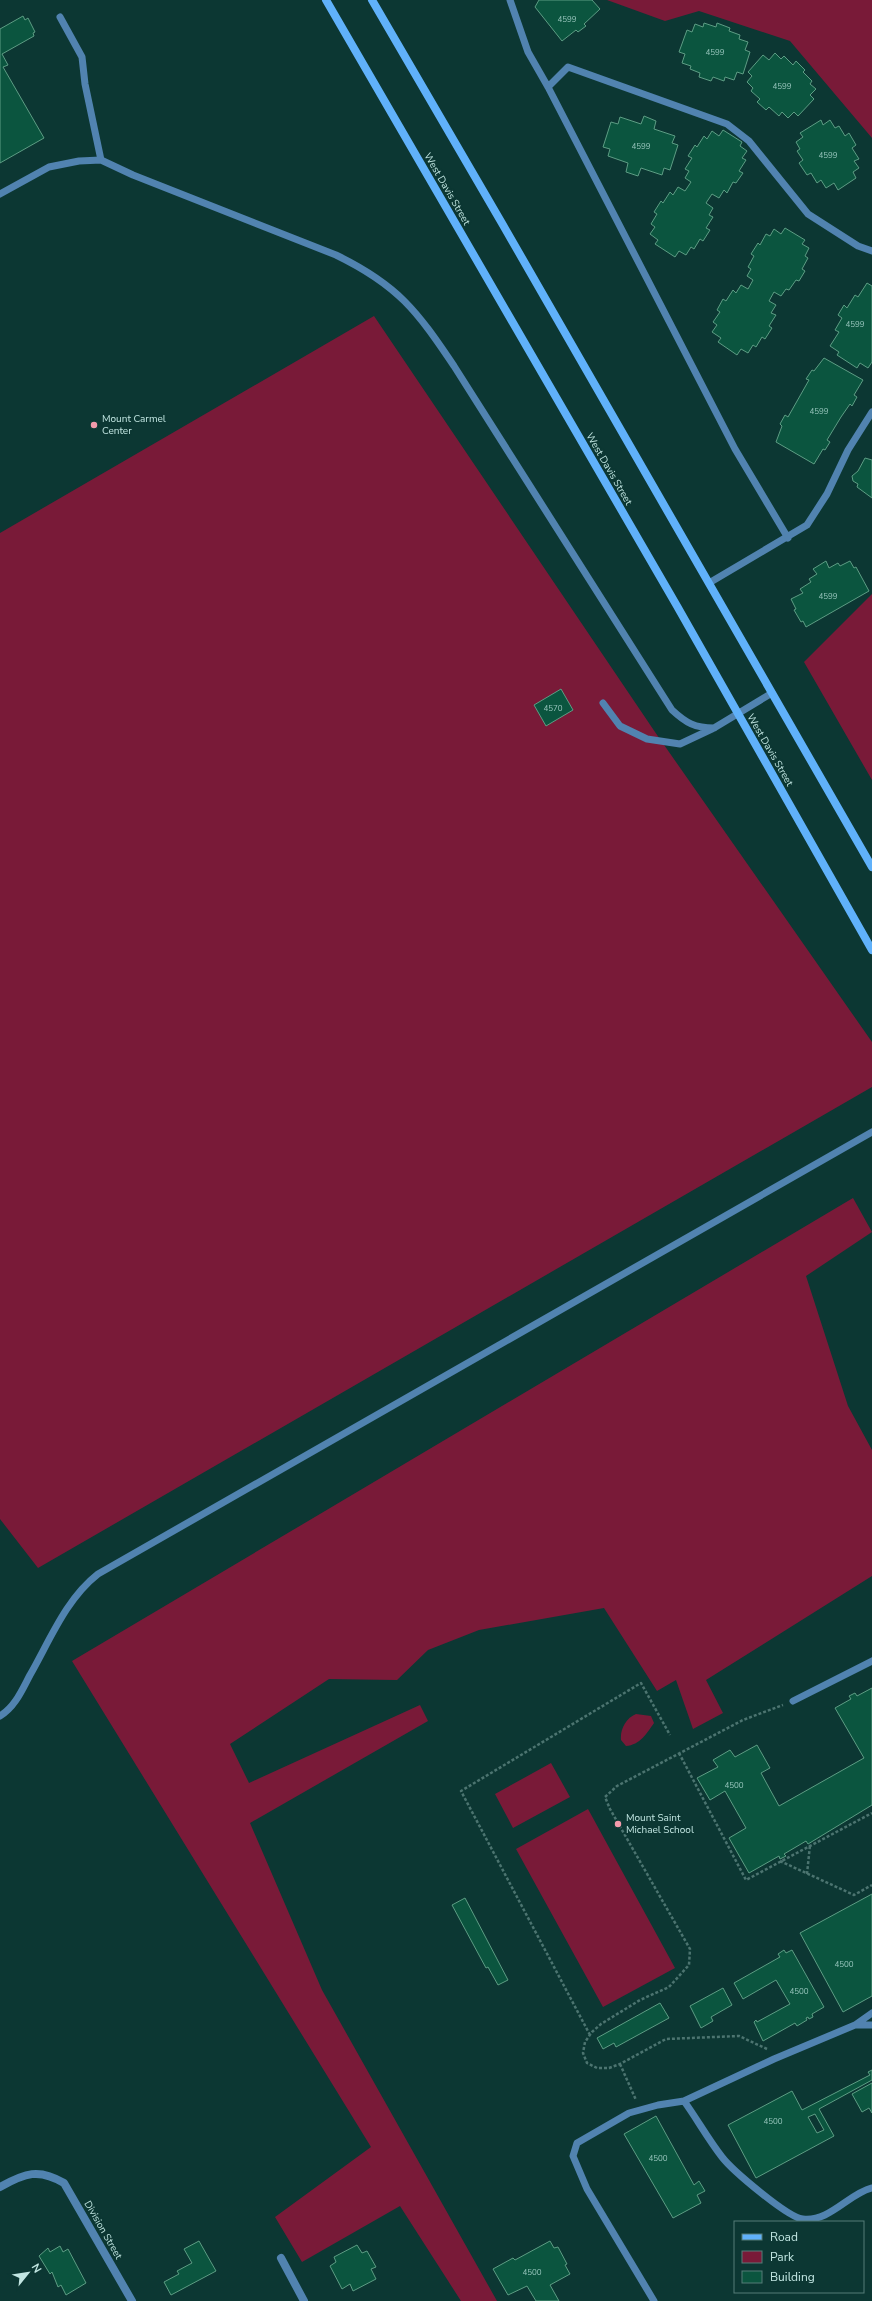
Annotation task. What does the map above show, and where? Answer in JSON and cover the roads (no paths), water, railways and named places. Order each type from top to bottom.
[{"type":"main road","name":"West Davis Street","points":[[326,0],[738,714],[872,950]]},
{"type":"main road","points":[[372,0],[872,867]]},
{"type":"street","name":"Division Street","points":[[0,2187],[32,2172],[51,2175],[64,2183],[132,2301]]},
{"type":"street","points":[[280,2258],[304,2301]]},
{"type":"lane","points":[[510,0],[528,52],[548,87],[735,449],[788,538]]},
{"type":"lane","points":[[60,17],[82,57],[85,84],[101,160]]},
{"type":"lane","points":[[548,87],[568,67],[727,124],[749,141],[808,214],[858,246],[872,251]]},
{"type":"lane","points":[[0,194],[49,167],[79,160],[101,160],[133,175],[336,255],[360,267],[403,298],[423,320],[454,366],[672,710],[686,723],[700,728],[714,728]]},
{"type":"lane","points":[[709,582],[788,538],[807,525],[827,494],[848,450],[872,412]]},
{"type":"lane","points":[[603,703],[620,726],[648,739],[680,744],[714,728],[772,693]]},
{"type":"lane","points":[[0,1716],[8,1711],[16,1701],[55,1628],[74,1599],[88,1582],[98,1574],[872,1132]]},
{"type":"lane","points":[[793,1701],[872,1661]]},
{"type":"lane","points":[[654,2301],[587,2189],[573,2156],[577,2143],[629,2113],[684,2101],[782,2056],[855,2025],[872,2013]]},
{"type":"lane","points":[[855,2025],[872,2025]]},
{"type":"lane","points":[[684,2101],[722,2157],[746,2180],[792,2216],[804,2220],[825,2215],[864,2190],[872,2188]]},
{"type":"place","name":"Mount Carmel Center","points":[[94,425]]},
{"type":"place","name":"Mount Saint Michael School","points":[[618,1824]]}]
